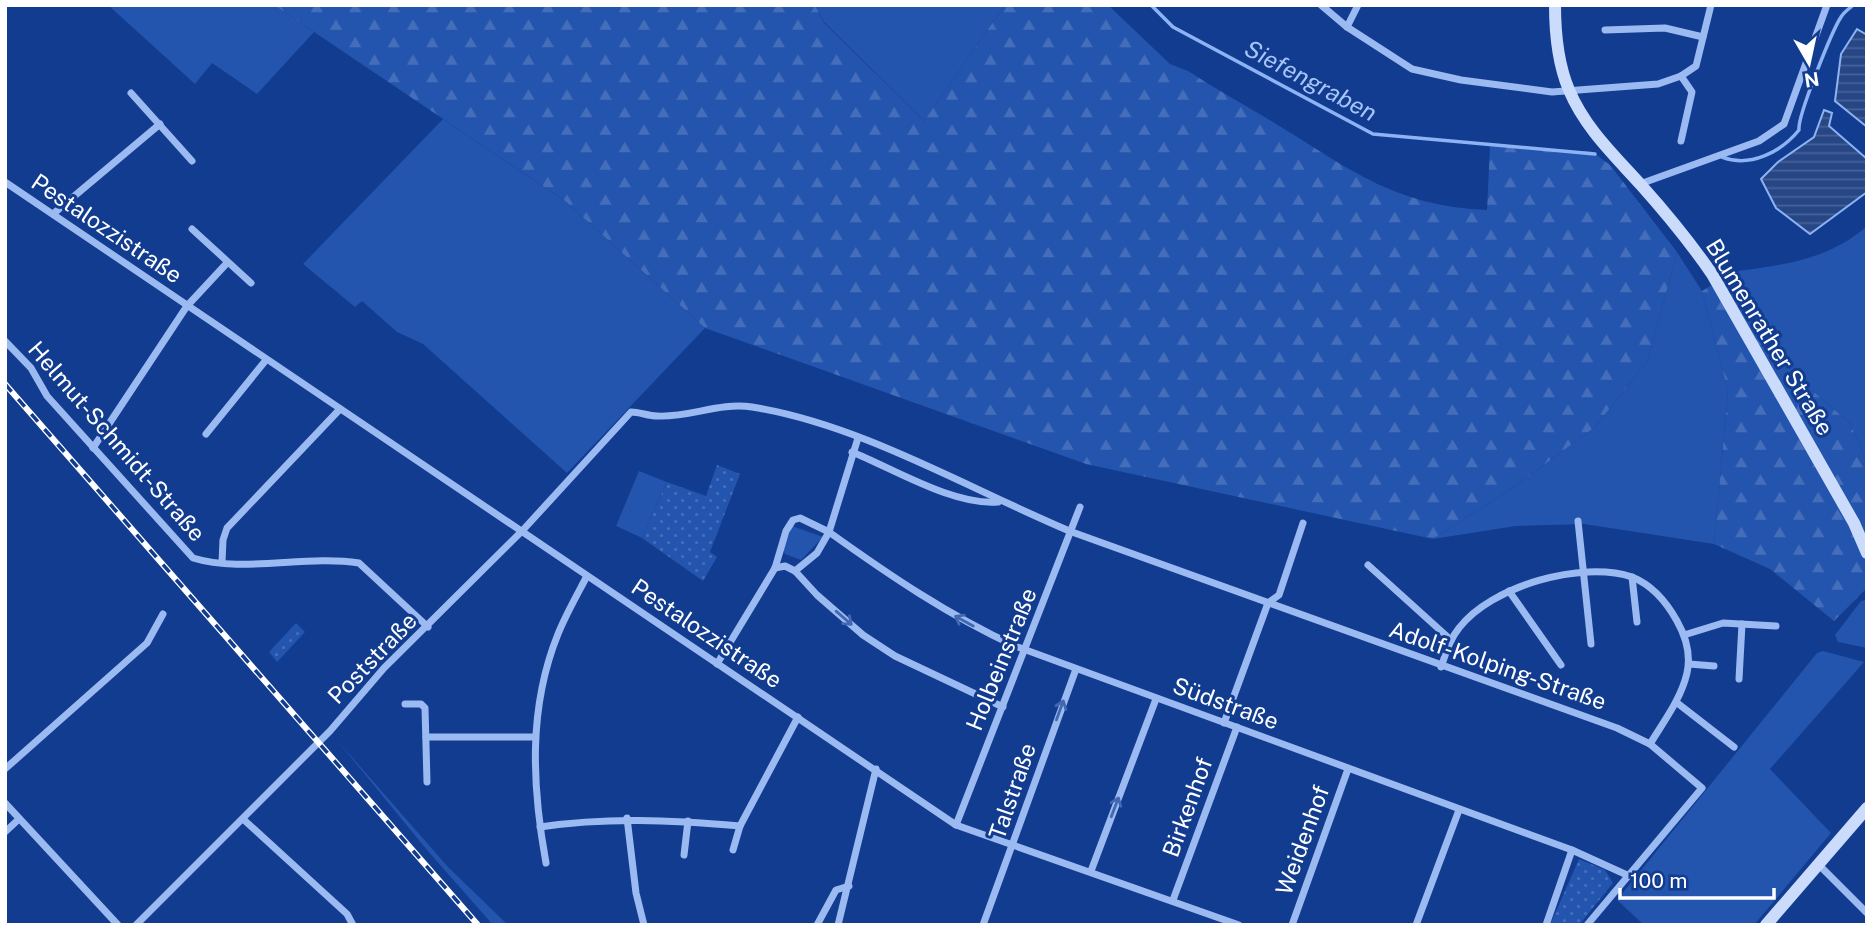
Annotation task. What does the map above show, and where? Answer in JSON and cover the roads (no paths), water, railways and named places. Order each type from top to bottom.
[{"type":"street","points":[[1321,5],[1347,27],[1412,69],[1461,80],[1552,92],[1658,84],[1681,76],[1696,66],[1711,5]]},
{"type":"street","points":[[1347,27],[1358,5]]},
{"type":"street","name":"Blumenrather Straße","points":[[1555,5],[1558,47],[1570,91],[1595,134],[1685,236],[1712,274],[1854,523],[1867,552]]},
{"type":"street","points":[[1640,184],[1759,141],[1784,124],[1827,5]]},
{"type":"street","points":[[1605,30],[1665,28],[1703,37]]},
{"type":"street","points":[[1681,76],[1692,92],[1681,141]]},
{"type":"street","points":[[131,93],[192,161]]},
{"type":"street","points":[[53,214],[159,124]]},
{"type":"street","name":"Pestalozzistraße","points":[[5,182],[956,825],[1239,925]]},
{"type":"street","name":"Pestalozzistraße","points":[[192,229],[251,283]]},
{"type":"street","name":"Pestalozzistraße","points":[[187,306],[227,263]]},
{"type":"street","points":[[93,448],[187,306]]},
{"type":"street","name":"Helmut-Schmidt-Straße","points":[[6,341],[30,368],[39,386],[192,558],[222,562],[279,563],[294,559],[359,563],[428,627]]},
{"type":"street","points":[[206,434],[266,360]]},
{"type":"street","name":"Adolf-Kolping-Straße","points":[[631,412],[657,416],[726,406],[750,407],[799,418],[858,438],[974,486],[999,502],[1072,532],[1441,667],[1617,728],[1650,744],[1702,788],[1627,875]]},
{"type":"street","points":[[222,562],[223,540],[227,528],[340,409]]},
{"type":"street","name":"Poststraße","points":[[136,925],[330,731],[402,649],[428,627],[523,530],[631,412]]},
{"type":"street","points":[[795,571],[817,553],[829,533],[858,438]]},
{"type":"street","name":"Adolf-Kolping-Straße","points":[[852,452],[951,494],[981,503],[999,502]]},
{"type":"street","name":"Holbeinstraße","points":[[956,825],[1080,508]]},
{"type":"street","name":"Südstraße","points":[[775,568],[786,531],[793,520],[800,518],[829,533],[920,596],[972,626],[1026,650],[1572,850],[1627,875]]},
{"type":"street","points":[[1578,521],[1591,644]]},
{"type":"street","points":[[1224,723],[1268,603],[1279,595],[1303,523]]},
{"type":"street","points":[[1368,565],[1451,640]]},
{"type":"street","points":[[717,664],[775,568],[785,566],[795,571],[817,595],[863,635],[895,656],[1003,707]]},
{"type":"street","points":[[1441,667],[1451,640],[1473,613],[1509,591],[1541,580],[1583,573],[1605,573],[1632,578],[1654,591],[1671,610],[1684,635],[1689,664],[1676,702],[1650,744]]},
{"type":"street","points":[[546,863],[535,779],[535,737],[545,678],[558,634],[587,576]]},
{"type":"street","points":[[1632,578],[1637,622]]},
{"type":"street","points":[[1509,591],[1561,665]]},
{"type":"street","points":[[5,769],[147,643],[163,614]]},
{"type":"street","points":[[1684,635],[1723,623],[1776,626]]},
{"type":"street","points":[[1740,679],[1742,624]]},
{"type":"street","points":[[1689,664],[1714,666]]},
{"type":"street","name":"Talstraße","points":[[983,925],[1076,668]]},
{"type":"street","points":[[1091,871],[1156,699]]},
{"type":"street","points":[[1676,702],[1734,747]]},
{"type":"street","points":[[405,704],[421,704],[425,708],[427,782]]},
{"type":"street","points":[[733,850],[740,826],[798,717]]},
{"type":"street","name":"Birkenhof","points":[[1173,901],[1237,727]]},
{"type":"street","points":[[426,737],[535,737]]},
{"type":"street","points":[[838,925],[876,769]]},
{"type":"street","name":"Weidenhof","points":[[1292,925],[1348,769]]},
{"type":"street","points":[[5,803],[118,925]]},
{"type":"street","points":[[1766,925],[1867,808]]},
{"type":"street","points":[[1416,925],[1460,810]]},
{"type":"street","points":[[540,827],[579,820],[627,818],[740,826]]},
{"type":"street","points":[[627,818],[636,894],[644,925]]},
{"type":"street","points":[[5,832],[19,819]]},
{"type":"street","points":[[243,819],[347,914],[353,925]]},
{"type":"street","points":[[684,855],[688,821]]},
{"type":"street","points":[[1546,925],[1572,850]]},
{"type":"street","points":[[1818,864],[1867,913]]},
{"type":"street","points":[[1587,925],[1627,875]]},
{"type":"street","points":[[817,925],[836,890],[849,886]]},
{"type":"waterway","name":"Siefengraben","points":[[1151,5],[1173,27],[1373,134],[1595,154]]},
{"type":"waterway","name":"Siefengraben","points":[[1722,157],[1743,161],[1764,156],[1783,145],[1799,130],[1809,92],[1830,39],[1841,17],[1853,5]]},
{"type":"railway","points":[[5,384],[478,925]]}]
